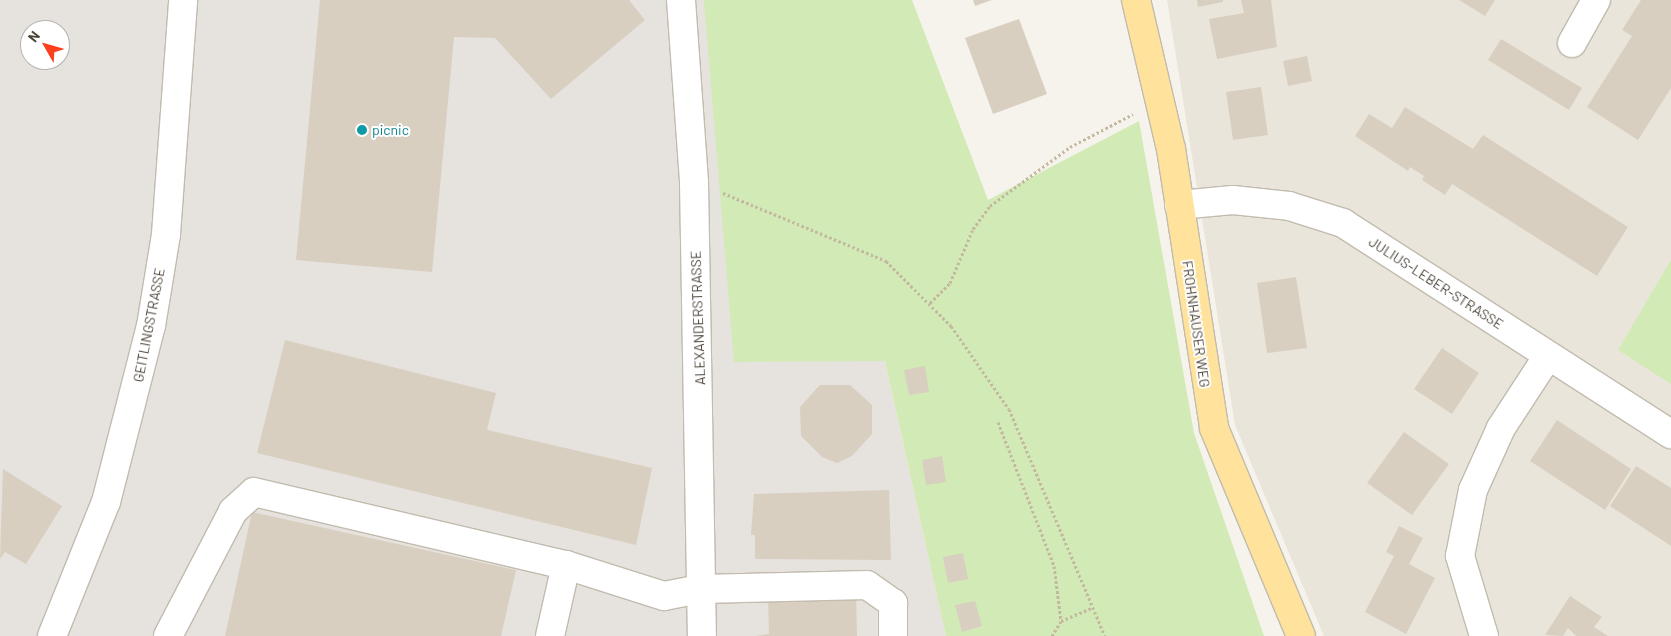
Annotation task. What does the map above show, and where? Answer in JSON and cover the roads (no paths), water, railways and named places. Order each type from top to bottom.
[{"type":"main road","name":"FROHNHAUSER WEG","points":[[1136,0],[1161,100],[1214,428],[1301,636]]},
{"type":"street","name":"GEITLINGSTRASSE","points":[[52,636],[106,502],[151,326],[166,234],[183,0]]},
{"type":"street","name":"ALEXANDERSTRASSE","points":[[681,0],[694,183],[702,636]]},
{"type":"street","points":[[1572,43],[1596,0]]},
{"type":"street","name":"JULIUS-LEBER-STRASSE","points":[[1179,205],[1233,200],[1289,206],[1344,223],[1671,434]]},
{"type":"street","points":[[1484,636],[1460,556],[1473,490],[1501,428],[1548,356]]},
{"type":"street","points":[[168,636],[233,511],[254,492],[566,565],[664,596],[701,589],[866,585],[893,603],[893,636]]},
{"type":"street","points":[[550,636],[566,565]]},
{"type":"place","name":"picnic","points":[[362,130]]}]
